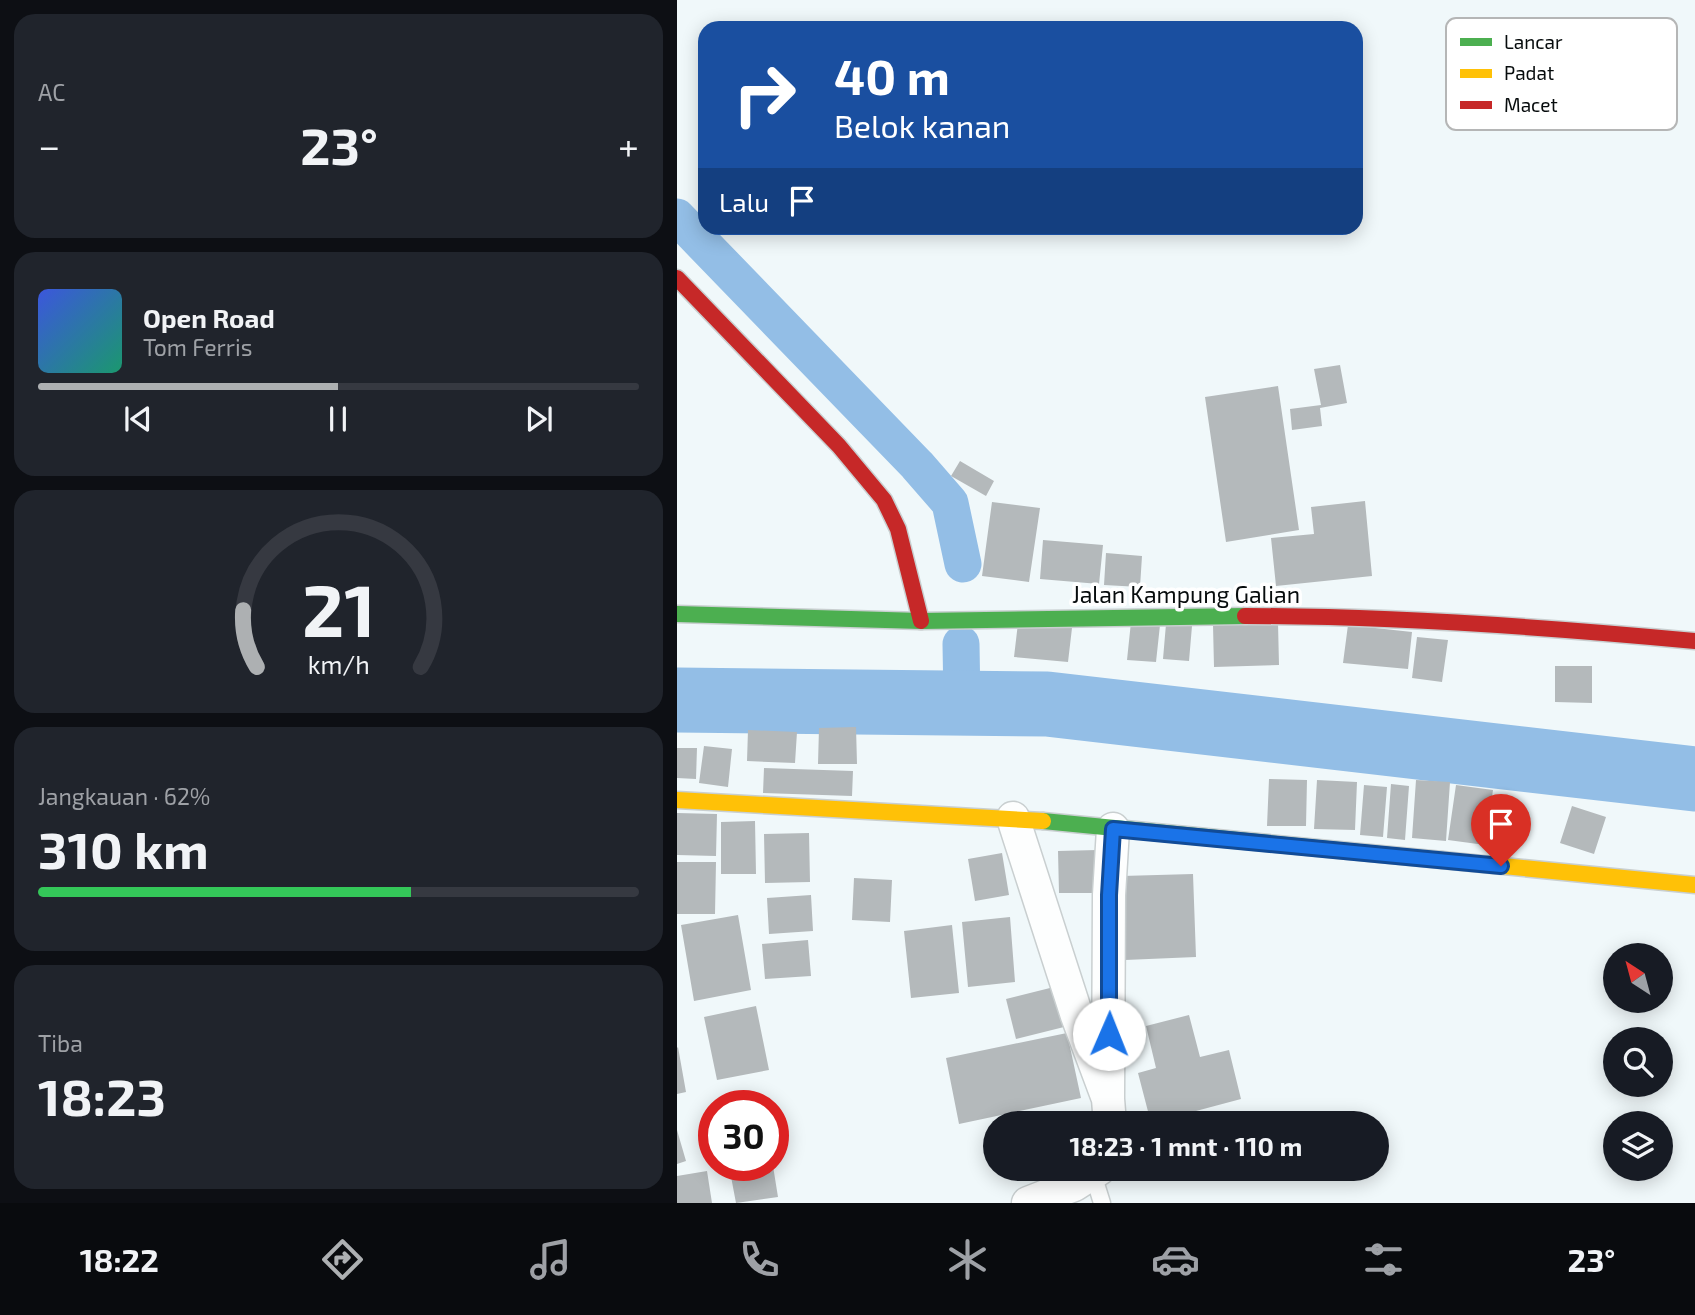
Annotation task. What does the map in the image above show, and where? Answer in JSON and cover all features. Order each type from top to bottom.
[{"type":"street","points":[[677,278],[839,446],[883,500],[897,529],[921,621]]},
{"type":"street","name":"Jalan Kampung Galian","points":[[677,614],[921,621],[1143,616],[1314,616],[1600,632],[1695,641]]},
{"type":"street","points":[[677,800],[1013,818],[1695,885]]},
{"type":"street","points":[[1013,818],[1109,1111]]},
{"type":"street","points":[[1109,1111],[1109,895],[1113,829]]},
{"type":"street","points":[[1028,1203],[1074,1185],[1098,1182]]},
{"type":"building","points":[[1340,365],[1347,403],[1320,408],[1322,426],[1292,430],[1290,409],[1321,405],[1314,369]]},
{"type":"building","points":[[1278,386],[1299,530],[1226,542],[1205,397]]},
{"type":"building","points":[[960,461],[994,481],[986,496],[951,476]]},
{"type":"building","points":[[1365,501],[1372,576],[1276,586],[1271,538],[1314,534],[1311,507]]},
{"type":"building","points":[[992,502],[1040,508],[1029,582],[982,576]]},
{"type":"building","points":[[1043,540],[1103,545],[1099,584],[1040,579]]},
{"type":"building","points":[[1106,553],[1142,556],[1140,587],[1104,585]]},
{"type":"building","points":[[1131,622],[1160,625],[1156,662],[1127,660]]},
{"type":"building","points":[[1018,623],[1072,628],[1068,662],[1014,657]]},
{"type":"building","points":[[1278,623],[1279,665],[1214,667],[1213,625]]},
{"type":"building","points":[[1166,624],[1192,626],[1189,661],[1163,659]]},
{"type":"building","points":[[1348,625],[1412,632],[1408,669],[1343,663]]},
{"type":"building","points":[[1417,637],[1448,640],[1442,682],[1412,678]]},
{"type":"building","points":[[1555,666],[1592,666],[1592,703],[1555,702]]},
{"type":"building","points":[[856,727],[857,764],[818,764],[819,728]]},
{"type":"building","points":[[748,730],[797,732],[795,763],[747,761]]},
{"type":"building","points":[[704,746],[732,749],[728,787],[699,783]]},
{"type":"building","points":[[677,748],[697,748],[696,779],[677,778]]},
{"type":"building","points":[[764,768],[853,771],[852,796],[763,793]]},
{"type":"building","points":[[1269,779],[1307,780],[1306,826],[1267,826]]},
{"type":"building","points":[[1317,780],[1357,782],[1355,830],[1314,829]]},
{"type":"building","points":[[1416,780],[1450,782],[1446,841],[1412,838]]},
{"type":"building","points":[[1391,784],[1409,786],[1405,840],[1387,838]]},
{"type":"building","points":[[1364,785],[1387,787],[1383,837],[1360,835]]},
{"type":"building","points":[[1456,785],[1493,790],[1485,845],[1448,840]]},
{"type":"building","points":[[1572,806],[1606,817],[1594,854],[1560,843]]},
{"type":"building","points":[[677,813],[717,814],[716,856],[677,855]]},
{"type":"building","points":[[755,821],[756,874],[721,874],[721,822]]},
{"type":"building","points":[[809,833],[810,882],[765,883],[764,834]]},
{"type":"building","points":[[1097,850],[1098,893],[1059,893],[1058,851]]},
{"type":"building","points":[[1002,853],[1009,895],[975,901],[968,859]]},
{"type":"building","points":[[677,862],[716,862],[715,914],[677,914]]},
{"type":"building","points":[[1193,874],[1196,957],[1125,960],[1122,876]]},
{"type":"building","points":[[854,878],[892,880],[890,922],[852,920]]},
{"type":"building","points":[[811,895],[813,931],[769,934],[767,898]]},
{"type":"building","points":[[738,915],[751,990],[694,1001],[681,925]]},
{"type":"building","points":[[1010,917],[1015,982],[968,987],[962,922]]},
{"type":"building","points":[[952,925],[959,993],[911,998],[904,931]]},
{"type":"building","points":[[808,940],[811,976],[765,979],[762,944]]},
{"type":"building","points":[[1054,987],[1064,1027],[1016,1039],[1006,999]]},
{"type":"building","points":[[756,1006],[769,1070],[717,1080],[704,1017]]},
{"type":"building","points":[[1189,1015],[1200,1057],[1229,1050],[1241,1099],[1196,1111],[1148,1111],[1138,1073],[1156,1068],[1146,1026]]},
{"type":"building","points":[[1067,1033],[1081,1098],[1020,1111],[983,1111],[983,1119],[959,1124],[946,1058]]},
{"type":"building","points":[[677,1048],[686,1092],[677,1094]]},
{"type":"building","points":[[677,1130],[686,1161],[677,1164]]},
{"type":"building","points":[[698,1172],[698,1181],[709,1181],[712,1203],[677,1203],[677,1176]]},
{"type":"building","points":[[732,1181],[775,1181],[778,1197],[736,1203]]},
{"type":"waterway","points":[[677,217],[917,465],[950,503],[963,564]]},
{"type":"waterway","points":[[961,644],[962,703]]},
{"type":"waterway","points":[[677,700],[1047,704],[1695,779]]},
{"type":"traffic: fast","points":[[677,614],[921,621],[1245,616]]},
{"type":"traffic: fast","points":[[1043,821],[1442,860]]},
{"type":"traffic: slow","points":[[677,800],[1043,821]]},
{"type":"traffic: slow","points":[[1442,860],[1695,885]]},
{"type":"traffic: jam","points":[[677,278],[839,446],[884,500],[898,529],[921,621]]},
{"type":"traffic: jam","points":[[1245,616],[1470,623],[1695,641]]},
{"type":"route","points":[[1109,1034],[1109,895],[1113,829],[1501,866]]}]
